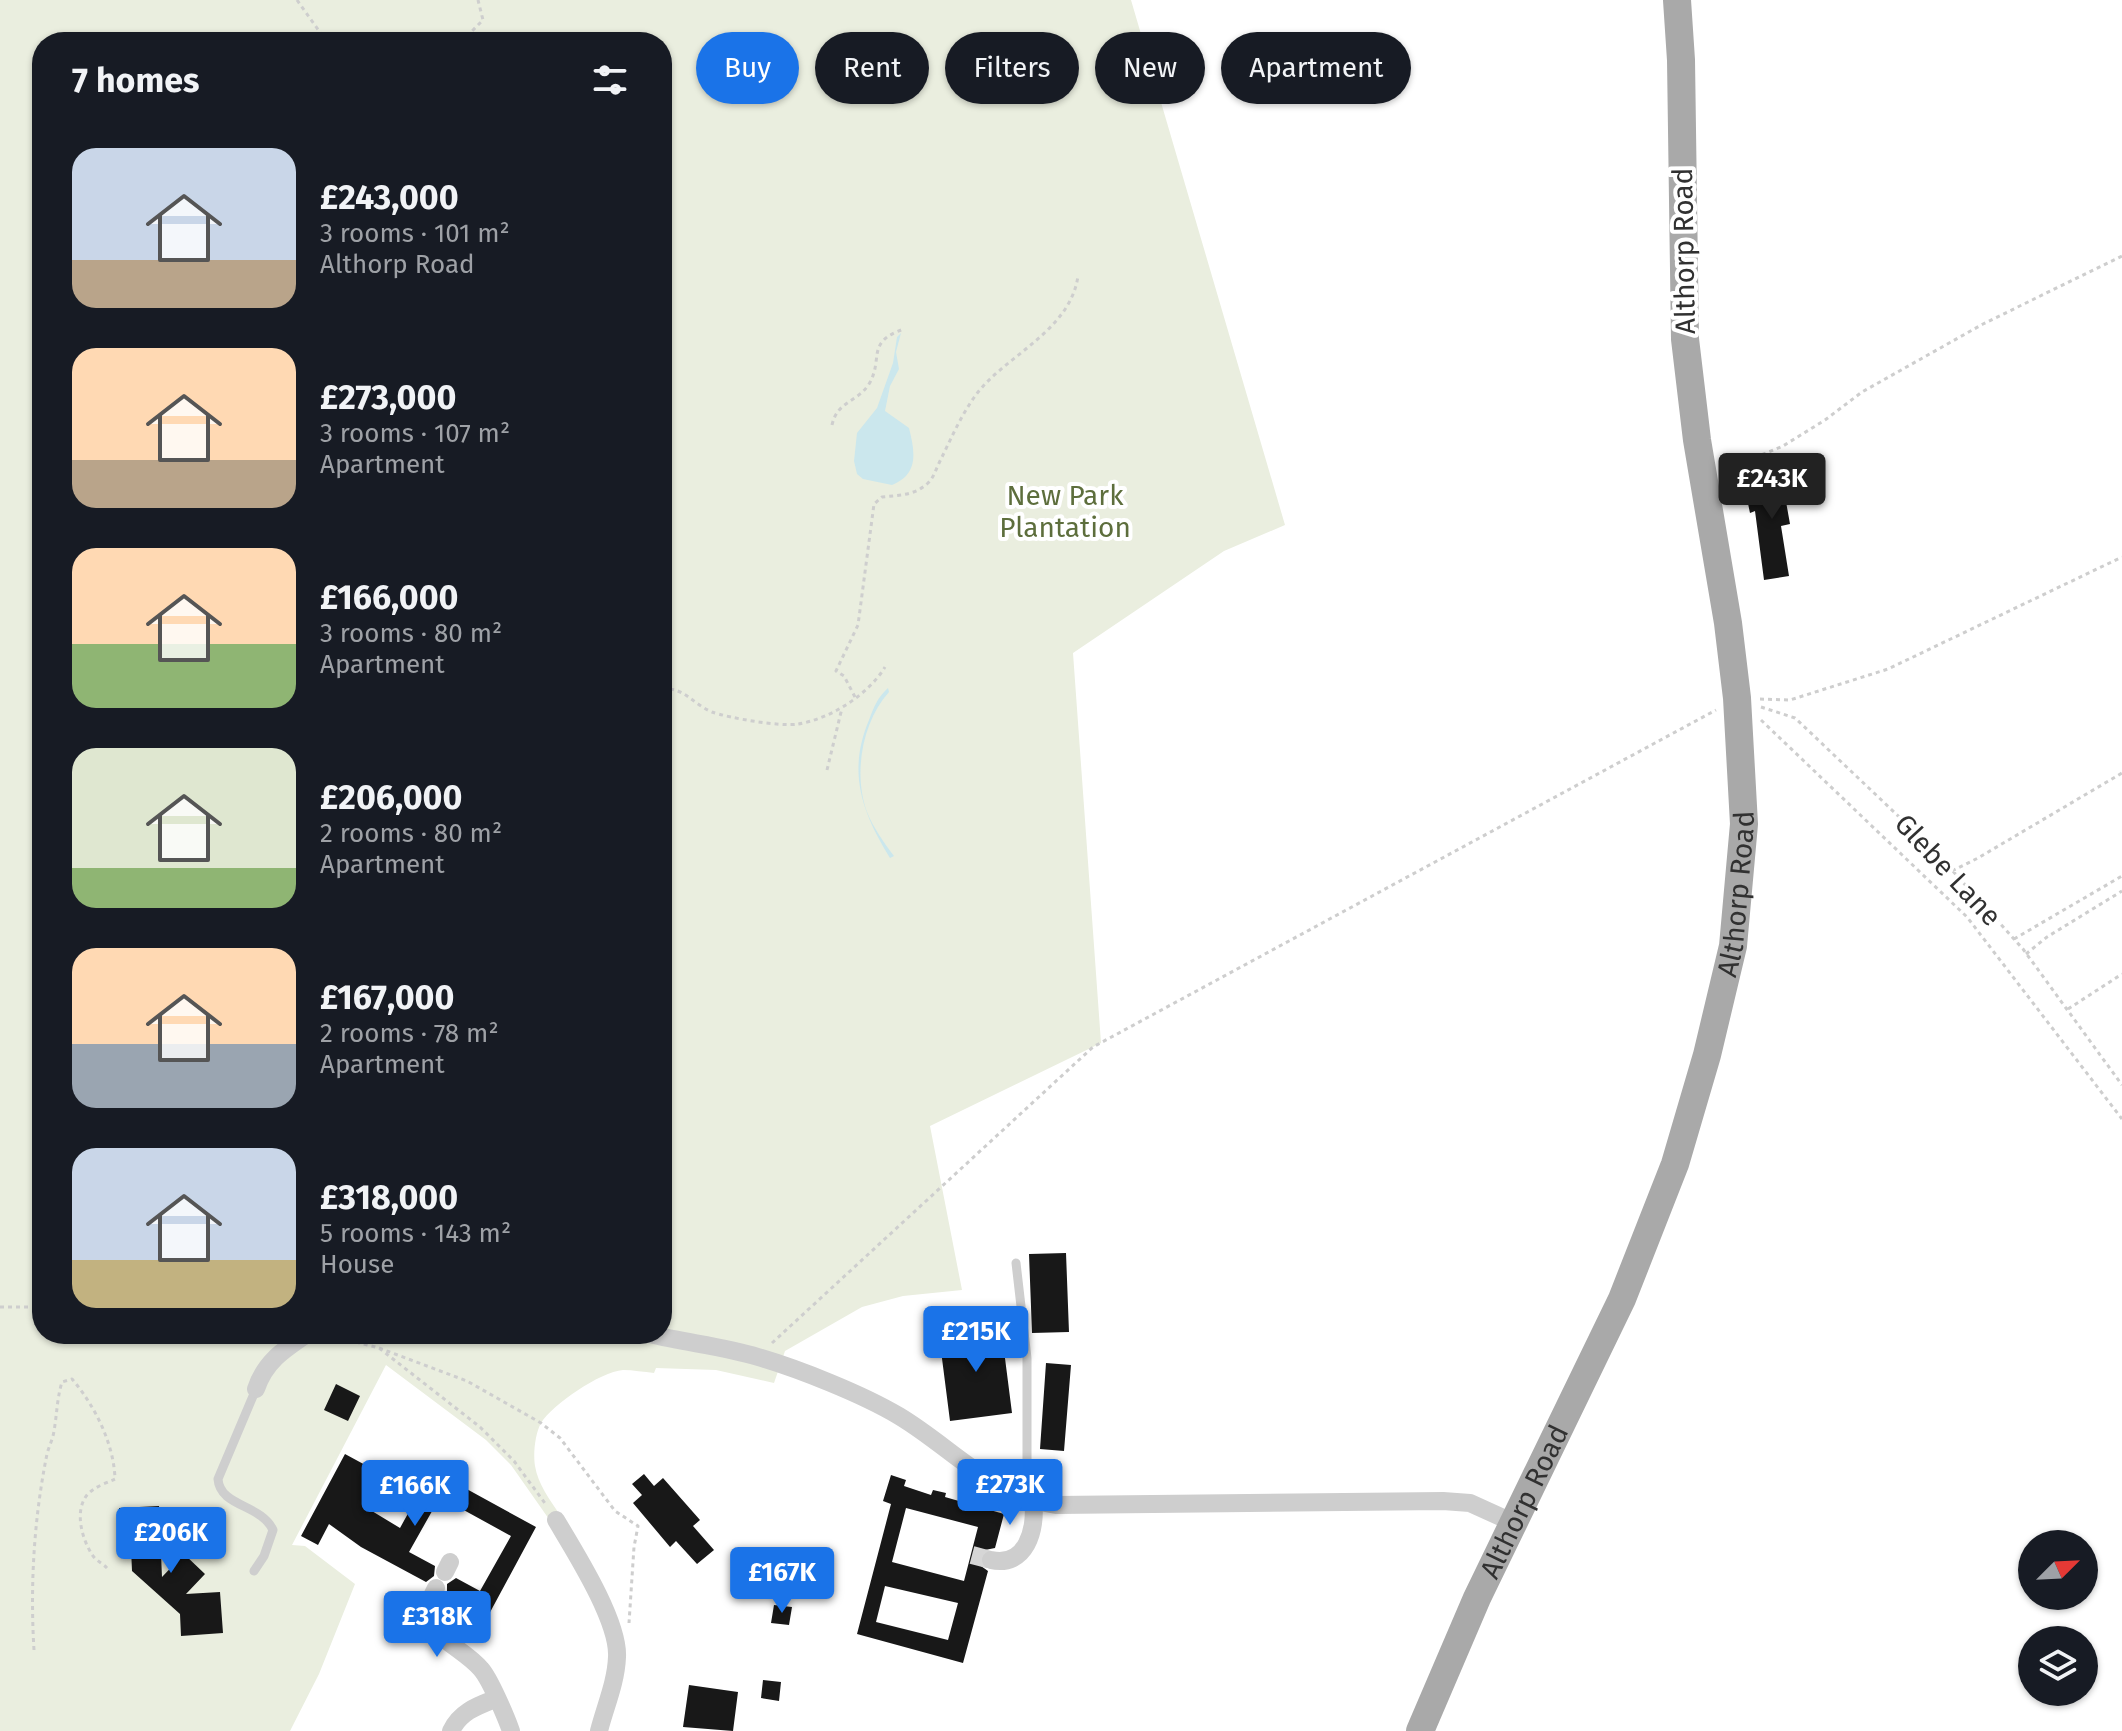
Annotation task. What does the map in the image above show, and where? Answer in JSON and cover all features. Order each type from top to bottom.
[{"type":"main road","name":"Althorp Road","points":[[1420,1731],[1445,1669],[1622,1299],[1675,1164],[1707,1055],[1733,946],[1744,824],[1737,698],[1685,339],[1681,60],[1677,0]]},
{"type":"street","points":[[672,1339],[757,1357],[842,1390],[899,1416],[995,1484],[1033,1501],[1057,1505],[1443,1501],[1470,1503],[1514,1523]]},
{"type":"street","points":[[256,1389],[261,1373],[275,1356],[292,1344]]},
{"type":"street","points":[[991,1560],[1009,1562],[1019,1555],[1034,1524],[1033,1501]]},
{"type":"street","points":[[556,1520],[591,1581],[611,1627],[617,1653],[615,1676],[599,1731]]},
{"type":"street","points":[[444,1574],[424,1612],[427,1621],[483,1671],[511,1731]]},
{"type":"street","points":[[451,1731],[456,1721],[470,1709],[495,1699]]},
{"type":"lane","points":[[1016,1263],[1027,1358],[1027,1479],[1033,1501]]},
{"type":"lane","points":[[254,1571],[264,1556],[273,1530],[266,1518],[255,1510],[235,1503],[223,1494],[218,1487],[218,1479],[256,1389]]},
{"type":"path","points":[[297,0],[320,32]]},
{"type":"path","points":[[471,32],[483,20],[478,0]]},
{"type":"path","points":[[1704,479],[1783,446],[1862,392],[1983,324],[2122,256]]},
{"type":"path","points":[[855,697],[844,676],[836,671],[858,625],[874,504],[882,497],[915,492],[933,477],[958,425],[982,388],[1054,323],[1075,294],[1078,276]]},
{"type":"path","points":[[832,425],[835,413],[868,387],[880,343],[888,335],[904,329]]},
{"type":"path","points":[[757,1357],[1093,1047],[1737,698],[1790,700],[1888,669],[2122,557]]},
{"type":"path","points":[[672,688],[713,712],[778,723],[803,723],[843,706],[881,675],[885,667]]},
{"type":"path","points":[[1737,698],[1967,917],[2122,1119]]},
{"type":"path","name":"Glebe Lane","points":[[1737,698],[1795,718],[1932,848],[2014,939],[2122,1085]]},
{"type":"path","points":[[827,770],[843,706]]},
{"type":"path","points":[[1952,871],[2122,773]]},
{"type":"path","points":[[2014,939],[2122,876]]},
{"type":"path","points":[[2026,954],[2047,937],[2122,891]]},
{"type":"path","points":[[2067,1010],[2122,974]]},
{"type":"path","points":[[0,1307],[32,1307]]},
{"type":"path","points":[[364,1344],[467,1381],[541,1423],[560,1438],[615,1511],[638,1526],[630,1620],[617,1653]]},
{"type":"path","points":[[379,1348],[480,1427],[514,1461],[556,1520]]},
{"type":"path","points":[[34,1650],[32,1589],[37,1515],[59,1393],[62,1382],[72,1379],[84,1393],[114,1455],[115,1479],[88,1494],[80,1511],[91,1552],[107,1568]]},
{"type":"green space","name":"New Park Plantation","points":[[0,0],[1131,0],[1140,32],[1095,32],[1095,104],[1162,104],[1285,525],[1224,551],[1073,653],[1101,1043],[930,1126],[962,1290],[903,1296],[862,1307],[785,1351],[774,1383],[716,1370],[656,1368],[654,1373],[623,1370],[602,1376],[556,1407],[541,1423],[537,1433],[535,1466],[545,1492],[560,1515],[551,1522],[511,1465],[486,1440],[386,1365],[292,1545],[305,1546],[355,1584],[319,1674],[290,1731],[0,1731]]},
{"type":"water","points":[[901,333],[896,352],[899,369],[890,386],[885,411],[909,428],[913,461],[907,475],[892,485],[863,479],[857,474],[854,461],[857,433],[877,408],[893,363],[897,337]]},
{"type":"water","points":[[888,688],[889,692],[866,733],[861,781],[867,812],[894,856],[890,858],[872,824],[865,808],[861,791],[859,774],[862,739],[876,703]]},
{"type":"building","points":[[1783,461],[1790,476],[1782,479],[1790,524],[1781,526],[1789,576],[1764,580],[1755,511],[1750,513],[1746,494],[1769,491],[1761,471]]},
{"type":"building","points":[[1066,1253],[1069,1332],[1032,1333],[1029,1254]]},
{"type":"building","points":[[1001,1327],[1012,1413],[950,1421],[939,1335]]},
{"type":"building","points":[[1046,1363],[1071,1365],[1064,1451],[1040,1449]]},
{"type":"building","points":[[336,1384],[360,1396],[348,1421],[324,1410]]},
{"type":"building","points":[[345,1454],[380,1473],[362,1505],[400,1528],[432,1470],[536,1527],[488,1616],[447,1594],[447,1584],[456,1578],[480,1591],[511,1536],[440,1497],[409,1552],[435,1566],[434,1576],[426,1582],[361,1547],[329,1524],[318,1545],[301,1536]]},
{"type":"building","points":[[644,1474],[654,1486],[663,1478],[700,1520],[693,1526],[714,1550],[697,1564],[676,1541],[670,1547],[633,1503],[642,1495],[632,1484]]},
{"type":"building","points":[[891,1475],[906,1480],[904,1486],[931,1495],[933,1490],[946,1493],[945,1497],[1004,1514],[995,1548],[985,1550],[979,1558],[981,1566],[988,1571],[963,1663],[857,1634],[891,1504],[883,1501]],"holes":[[[906,1508],[978,1527],[964,1581],[892,1562]],[[885,1586],[958,1603],[948,1640],[876,1622]]]},
{"type":"building","points":[[159,1506],[162,1577],[184,1554],[205,1574],[186,1594],[220,1592],[223,1633],[181,1636],[180,1614],[132,1571],[130,1524],[120,1524],[119,1508]]},
{"type":"building","points":[[774,1605],[792,1607],[789,1625],[771,1623]]},
{"type":"building","points":[[763,1680],[781,1682],[779,1701],[761,1698]]},
{"type":"building","points":[[689,1685],[738,1692],[733,1731],[683,1727]]},
{"type":"tunnel","points":[[972,1555],[991,1560]]}]
